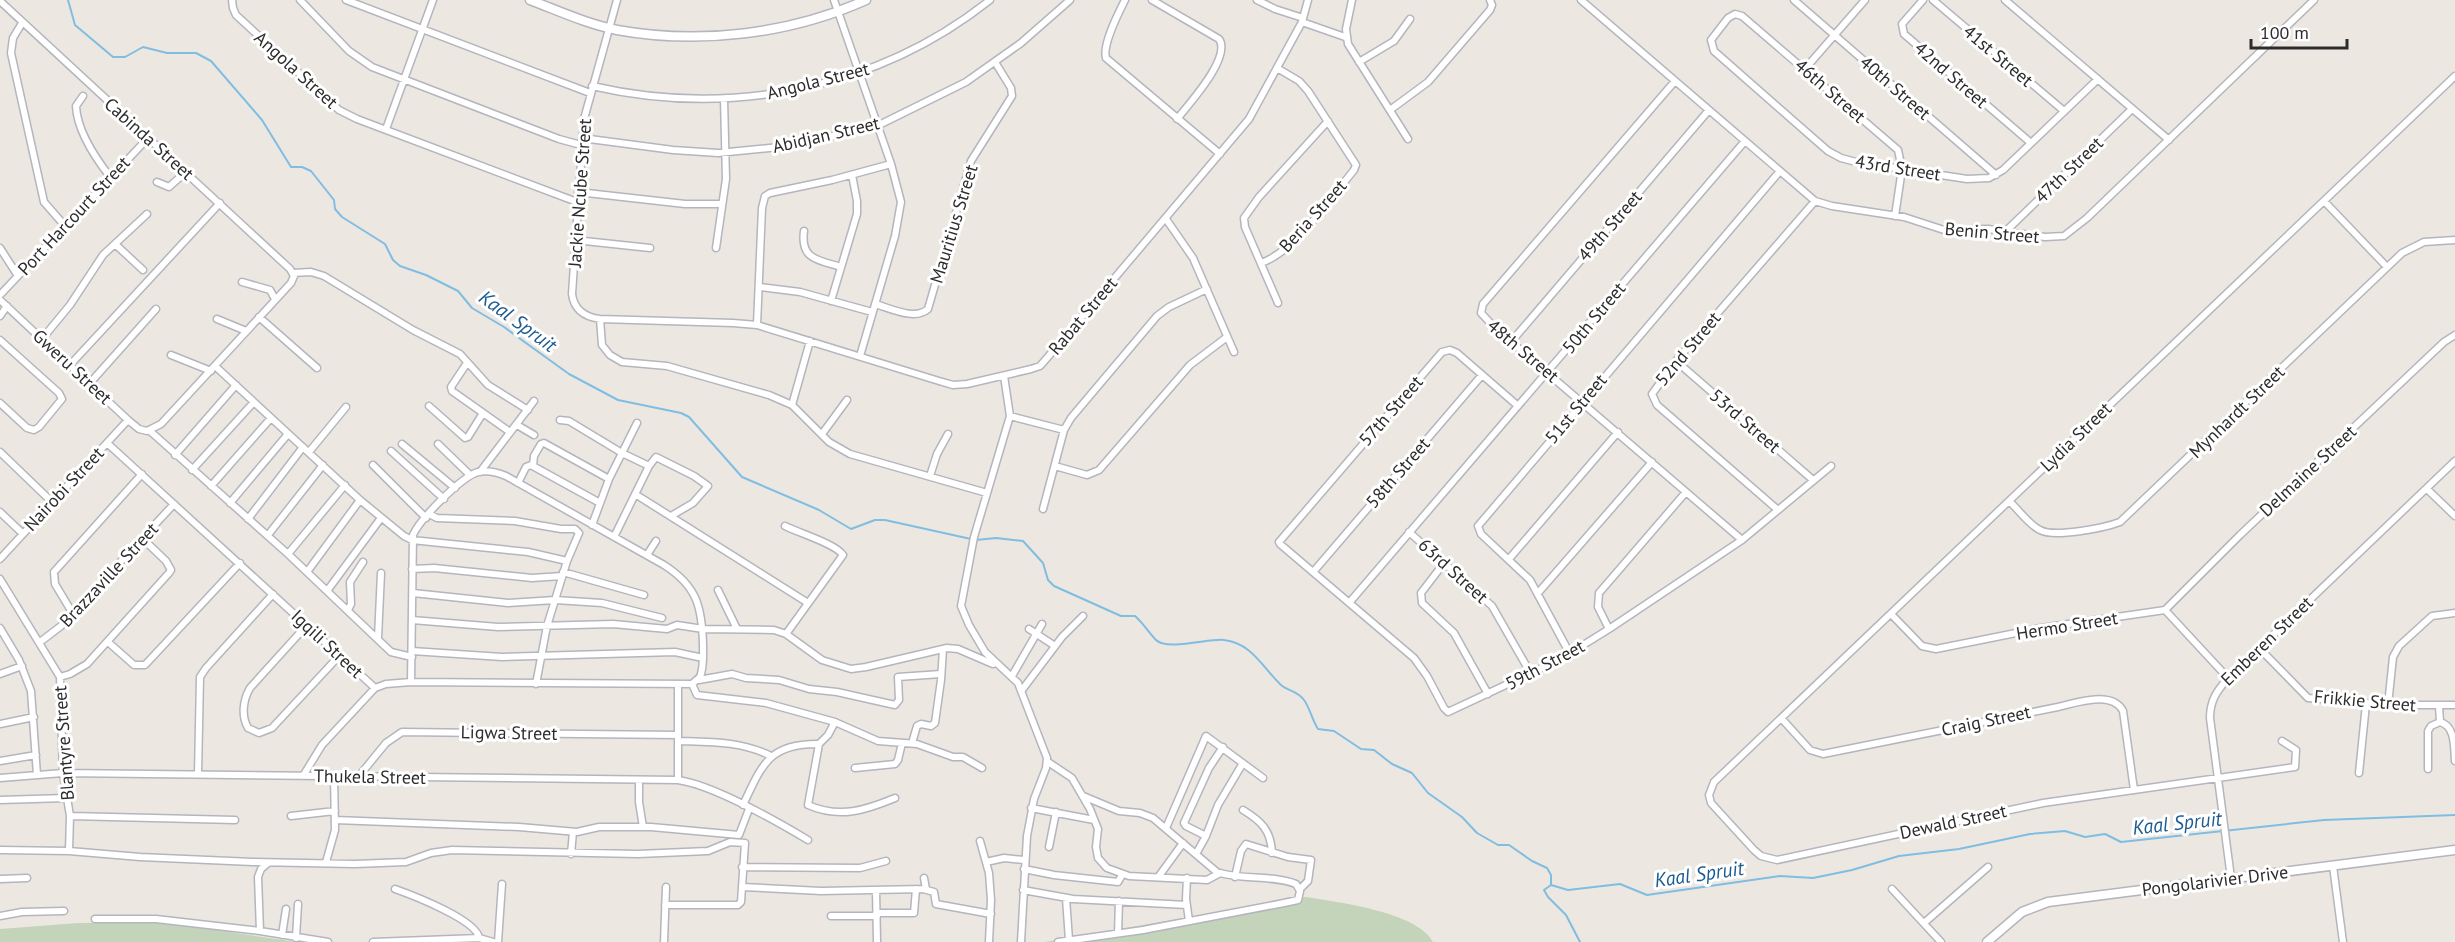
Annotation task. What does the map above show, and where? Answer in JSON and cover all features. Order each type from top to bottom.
[{"type":"street","name":"Angola Street","points":[[232,0],[232,8],[236,15],[333,105],[347,114],[577,202]]},
{"type":"street","name":"Abidjan Street","points":[[300,0],[356,57],[372,67],[559,140],[695,153],[789,146],[877,126],[942,96],[995,62],[1035,32],[1070,0]]},
{"type":"street","name":"Angola Street","points":[[346,0],[591,89],[665,98],[724,99],[789,92],[861,72],[922,45],[951,28],[990,0]]},
{"type":"street","points":[[386,129],[433,0]]},
{"type":"street","points":[[530,0],[608,28],[675,36],[730,34],[790,26],[866,0]]},
{"type":"street","name":"Jackie Ncube Street","points":[[583,314],[573,300],[582,141],[591,89],[617,0]]},
{"type":"street","points":[[834,0],[861,72],[901,194],[901,213],[860,356]]},
{"type":"street","points":[[1125,0],[1107,42],[1104,56],[1220,154]]},
{"type":"street","points":[[1152,0],[1219,39],[1222,44],[1221,55],[1205,84],[1177,119]]},
{"type":"street","points":[[1257,0],[1345,37],[1408,139]]},
{"type":"street","name":"Rabat Street","points":[[583,314],[600,319],[733,322],[757,326],[953,385],[1031,369],[1043,363],[1250,119],[1302,20],[1308,0]]},
{"type":"street","points":[[1345,37],[1352,0]]},
{"type":"street","points":[[1390,110],[1428,82],[1490,10],[1492,5],[1490,0]]},
{"type":"street","name":"Benin Street","points":[[1581,0],[1815,201],[1832,206],[1896,216],[1953,232],[1985,229],[2045,237],[2064,236],[2087,218],[2314,0]]},
{"type":"street","name":"40th Street","points":[[1794,0],[1803,3],[1835,36],[1996,175]]},
{"type":"street","points":[[1804,70],[1865,0]]},
{"type":"street","name":"42nd Street","points":[[1923,0],[1902,24],[1904,34],[2031,143]]},
{"type":"street","name":"41st Street","points":[[1933,0],[2064,111]]},
{"type":"street","points":[[2005,0],[2169,140]]},
{"type":"street","name":"Cabinda Street","points":[[0,1],[220,203],[293,276]]},
{"type":"street","name":"46th Street","points":[[1712,37],[1728,18],[1739,14],[1895,148],[1900,154],[1902,169]]},
{"type":"street","points":[[1359,62],[1394,41],[1410,19]]},
{"type":"street","points":[[22,23],[13,38],[11,53],[42,196],[47,208],[64,226]]},
{"type":"street","name":"43rd Street","points":[[1712,37],[1710,43],[1714,51],[1833,154],[1848,161],[1976,180],[1996,175]]},
{"type":"street","name":"Mauritius Street","points":[[875,304],[916,314],[924,313],[930,305],[972,161],[1012,96],[1011,88],[995,62]]},
{"type":"street","points":[[1277,68],[1305,87],[1328,121],[1303,146],[1246,213],[1245,227],[1278,303]]},
{"type":"street","name":"Lydia Street","points":[[1711,803],[1709,791],[1714,782],[2455,76]]},
{"type":"street","points":[[1996,175],[2098,79]]},
{"type":"street","name":"48th Street","points":[[1675,81],[1481,307],[1482,317],[1583,401],[1742,540]]},
{"type":"street","points":[[83,96],[76,106],[78,119],[96,155],[111,178]]},
{"type":"street","points":[[716,248],[726,178],[724,99]]},
{"type":"street","name":"49th Street","points":[[1511,342],[1709,110]]},
{"type":"street","name":"47th Street","points":[[2006,231],[2132,110]]},
{"type":"street","name":"Beria Street","points":[[1261,263],[1276,257],[1291,243],[1354,170],[1355,161],[1328,121]]},
{"type":"street","name":"Port Harcourt Street","points":[[0,297],[148,138]]},
{"type":"street","name":"50th Street","points":[[1349,603],[1745,141]]},
{"type":"street","points":[[757,326],[762,208],[765,196],[773,192],[891,164]]},
{"type":"street","points":[[1896,216],[1902,169]]},
{"type":"street","name":"51st Street","points":[[1570,654],[1526,575],[1481,534],[1478,526],[1780,171]]},
{"type":"street","points":[[157,182],[169,187],[179,178],[189,175]]},
{"type":"street","points":[[831,301],[858,208],[852,175]]},
{"type":"street","points":[[578,192],[685,204],[722,204]]},
{"type":"street","name":"52nd Street","points":[[1778,510],[1654,402],[1653,390],[1815,201]]},
{"type":"street","points":[[2324,201],[2387,267]]},
{"type":"street","points":[[70,365],[220,203]]},
{"type":"street","points":[[42,339],[70,305],[103,255],[147,214]]},
{"type":"street","points":[[1166,219],[1186,245],[1234,352]]},
{"type":"street","points":[[804,231],[804,248],[808,255],[841,267]]},
{"type":"street","points":[[575,240],[650,248]]},
{"type":"street","name":"Mynhardt Street","points":[[2010,501],[2034,526],[2044,532],[2059,533],[2100,528],[2120,522],[2387,267],[2416,244],[2455,240]]},
{"type":"street","points":[[115,244],[142,270]]},
{"type":"street","points":[[0,249],[18,276]]},
{"type":"street","points":[[148,431],[161,424],[276,299],[293,276],[311,272],[324,276],[421,334],[460,354],[488,385],[528,410]]},
{"type":"street","points":[[242,282],[270,290],[276,299]]},
{"type":"street","points":[[760,287],[790,290],[872,312]]},
{"type":"street","points":[[1043,509],[1064,430],[1076,411],[1157,316],[1168,307],[1207,289]]},
{"type":"street","name":"Gweru Street","points":[[0,297],[128,420],[139,429],[148,431],[268,535],[391,652],[491,656],[675,652],[704,658]]},
{"type":"street","points":[[0,316],[7,306]]},
{"type":"street","points":[[90,384],[156,309]]},
{"type":"street","points":[[259,317],[317,368]]},
{"type":"street","points":[[217,319],[246,332]]},
{"type":"street","points":[[600,319],[602,345],[616,360],[628,364],[676,368],[769,395],[792,405],[836,447],[850,454],[987,493]]},
{"type":"street","name":"Delmaine Street","points":[[2165,610],[2248,527],[2444,342],[2455,335]]},
{"type":"street","points":[[1055,466],[1086,475],[1100,470],[1190,364],[1227,337]]},
{"type":"street","points":[[0,340],[59,393],[62,399],[34,430],[27,428],[0,403]]},
{"type":"street","points":[[792,405],[810,341]]},
{"type":"street","name":"57th Street","points":[[1280,544],[1280,540],[1442,352],[1450,350],[1457,353],[1518,405]]},
{"type":"street","points":[[171,355],[213,368],[272,418],[360,500],[412,540],[528,552],[567,561]]},
{"type":"street","name":"53rd Street","points":[[1676,361],[1813,480]]},
{"type":"street","points":[[467,363],[451,387],[452,391],[510,432]]},
{"type":"street","name":"58th Street","points":[[1314,572],[1482,375]]},
{"type":"street","points":[[997,665],[978,642],[961,606],[974,537],[1010,416],[1004,376]]},
{"type":"street","points":[[175,454],[236,386]]},
{"type":"street","points":[[822,434],[847,400]]},
{"type":"street","points":[[480,472],[534,401]]},
{"type":"street","points":[[192,470],[254,402]]},
{"type":"street","points":[[429,406],[465,438],[468,437],[483,413]]},
{"type":"street","points":[[248,519],[306,449],[346,407]]},
{"type":"street","points":[[1010,416],[1064,430]]},
{"type":"street","points":[[211,486],[272,418]]},
{"type":"street","name":"Nairobi Street","points":[[0,559],[128,420]]},
{"type":"street","points":[[560,420],[569,421],[622,453],[649,466]]},
{"type":"street","points":[[592,525],[609,479],[637,423]]},
{"type":"street","points":[[517,425],[534,435]]},
{"type":"street","points":[[1509,559],[1618,432]]},
{"type":"street","points":[[230,503],[288,434]]},
{"type":"street","points":[[930,476],[937,454],[948,434]]},
{"type":"street","name":"Igqili Street","points":[[107,442],[375,688],[386,684],[411,682],[692,684]]},
{"type":"street","points":[[533,466],[534,453],[544,443],[609,479]]},
{"type":"street","points":[[402,444],[455,488]]},
{"type":"street","points":[[438,444],[470,475]]},
{"type":"street","points":[[390,451],[444,499]]},
{"type":"street","points":[[0,452],[51,502]]},
{"type":"street","points":[[614,537],[654,458],[659,457],[708,486],[693,503],[670,516]]},
{"type":"street","name":"Emberen Street","points":[[2231,879],[2210,710],[2216,692],[2455,461]]},
{"type":"street","points":[[1538,593],[1652,462]]},
{"type":"street","points":[[268,535],[323,465]]},
{"type":"street","points":[[374,465],[428,516],[523,521],[561,530],[575,529],[579,533],[567,561],[547,626],[536,684]]},
{"type":"street","points":[[518,483],[527,466],[533,466],[600,502]]},
{"type":"street","name":"59th Street","points":[[1280,544],[1413,657],[1427,676],[1446,711],[1450,712],[1570,654],[1609,629],[1742,540],[1831,466]]},
{"type":"street","points":[[411,682],[412,540],[417,528],[444,499],[470,475],[480,472],[499,473],[518,483],[672,570],[689,586],[700,606],[703,629],[704,658],[699,680]]},
{"type":"street","points":[[73,614],[55,584],[54,572],[142,474]]},
{"type":"street","points":[[288,554],[345,485]]},
{"type":"street","points":[[2427,489],[2455,516]]},
{"type":"street","points":[[1609,629],[1598,608],[1599,593],[1686,492]]},
{"type":"street","points":[[635,494],[808,603]]},
{"type":"street","points":[[307,572],[360,500]]},
{"type":"street","name":"Brazzaville Street","points":[[40,642],[62,626],[174,504]]},
{"type":"street","points":[[0,512],[22,533]]},
{"type":"street","points":[[327,591],[381,518]]},
{"type":"street","points":[[785,526],[830,546],[842,554],[826,582],[786,634]]},
{"type":"street","name":"63rd Street","points":[[1409,532],[1492,606],[1531,674]]},
{"type":"street","points":[[60,677],[83,667],[170,572],[168,563],[143,539]]},
{"type":"street","points":[[647,555],[656,541]]},
{"type":"street","points":[[348,609],[351,604],[350,582],[363,562]]},
{"type":"street","points":[[1444,562],[1421,593],[1422,603],[1454,633],[1488,694]]},
{"type":"street","points":[[108,642],[134,665],[146,665],[240,563]]},
{"type":"street","points":[[412,569],[434,568],[510,577],[563,574],[644,595]]},
{"type":"street","points":[[378,638],[381,573]]},
{"type":"street","name":"Blantyre Street","points":[[0,579],[60,677],[63,773],[70,816],[69,851]]},
{"type":"street","points":[[718,590],[737,629]]},
{"type":"street","points":[[412,593],[508,603],[555,600],[615,605],[662,618]]},
{"type":"street","points":[[198,774],[200,676],[273,594]]},
{"type":"street","points":[[2165,610],[2228,678]]},
{"type":"street","name":"Hermo Street","points":[[1891,614],[1922,646],[1936,649],[2041,628],[2165,610]]},
{"type":"street","points":[[2388,705],[2393,657],[2399,646],[2432,616],[2455,613]]},
{"type":"street","points":[[1022,690],[1055,646],[1083,616]]},
{"type":"street","points":[[412,620],[498,627],[612,624],[667,629],[677,625],[703,629],[774,630],[786,634],[822,660],[851,669],[943,649],[958,649],[997,665],[1012,676],[1022,690],[1048,762],[1032,808],[1024,860],[1021,942]]},
{"type":"street","points":[[1012,676],[1042,624]]},
{"type":"street","points":[[307,625],[250,688],[244,701],[248,728],[259,733],[272,728],[340,655]]},
{"type":"street","points":[[1029,629],[1055,646]]},
{"type":"street","points":[[1,630],[22,666],[31,691],[37,775]]},
{"type":"street","points":[[912,743],[916,726],[921,724],[931,726],[934,723],[943,649]]},
{"type":"street","name":"Frikkie Street","points":[[2260,649],[2308,698],[2366,704],[2455,705]]},
{"type":"street","points":[[0,674],[22,666]]},
{"type":"street","points":[[941,674],[898,677],[899,700],[895,705],[837,692],[809,689],[779,680],[746,678],[732,674],[699,680],[692,684],[698,695],[757,701],[835,722],[871,739],[912,743],[953,757],[963,757],[982,768]]},
{"type":"street","points":[[678,684],[678,780]]},
{"type":"street","points":[[303,776],[322,745],[375,688]]},
{"type":"street","name":"Craig Street","points":[[1782,719],[1810,750],[1822,754],[2058,707],[2111,700],[2123,711],[2134,790]]},
{"type":"street","points":[[2360,772],[2366,704]]},
{"type":"street","points":[[2439,706],[2440,722]]},
{"type":"street","points":[[0,724],[34,717]]},
{"type":"street","points":[[835,722],[828,735],[819,744],[808,805],[830,812],[848,813],[863,811],[895,798]]},
{"type":"street","points":[[2428,769],[2427,731],[2431,726],[2440,722],[2453,727],[2455,761]]},
{"type":"street","name":"Ligwa Street","points":[[359,776],[386,743],[402,732],[678,738],[719,741],[747,747],[771,756]]},
{"type":"street","points":[[1166,828],[1206,736],[1263,778]]},
{"type":"street","name":"Dewald Street","points":[[1711,803],[1761,856],[1777,860],[2043,803],[2295,767],[2296,750],[2282,741]]},
{"type":"street","points":[[855,768],[872,768],[896,763],[902,742]]},
{"type":"street","points":[[335,820],[573,831],[604,827],[643,827],[740,834],[746,807],[759,771],[771,756],[790,746],[819,744]]},
{"type":"street","points":[[1206,836],[1184,823],[1222,747]]},
{"type":"street","points":[[0,761],[36,755]]},
{"type":"street","points":[[1048,762],[1072,778],[1083,796],[1098,832],[1096,847],[1098,858],[1107,868],[1122,875],[1210,880],[1218,873]]},
{"type":"street","points":[[1196,854],[1218,805],[1243,763]]},
{"type":"street","name":"Thukela Street","points":[[0,778],[63,773],[678,780],[698,785],[746,807],[808,840]]},
{"type":"street","points":[[326,862],[333,839],[335,820],[334,776]]},
{"type":"street","points":[[639,780],[639,805],[643,827]]},
{"type":"street","points":[[1058,942],[1190,921],[1297,900],[1300,896],[1300,889],[1296,884],[1284,880],[1235,877],[1218,873],[1166,828],[1145,815],[1119,811],[1083,796]]},
{"type":"street","points":[[0,801],[66,798]]},
{"type":"street","points":[[1032,808],[1094,820]]},
{"type":"street","points":[[1243,810],[1260,821],[1267,829],[1272,853]]},
{"type":"street","points":[[291,816],[335,811]]},
{"type":"street","points":[[1049,847],[1056,812]]},
{"type":"street","points":[[70,816],[235,820]]},
{"type":"street","points":[[571,854],[573,831]]},
{"type":"street","points":[[0,850],[69,851],[150,858],[269,862],[406,862],[431,853],[452,850],[571,854],[702,852],[736,841],[745,843],[742,886],[738,905],[665,906]]},
{"type":"street","points":[[980,841],[989,877],[991,914],[989,942]]},
{"type":"street","points":[[1159,876],[1183,843]]},
{"type":"street","points":[[1235,877],[1244,844],[1272,853],[1311,860],[1308,882],[1300,889]]},
{"type":"street","name":"Pongolarivier Drive","points":[[1987,942],[2022,912],[2048,902],[2455,850]]},
{"type":"street","points":[[986,862],[1004,858],[1024,860]]},
{"type":"street","points":[[742,867],[860,868],[886,861]]},
{"type":"street","points":[[260,931],[258,877],[261,869],[269,862]]},
{"type":"street","points":[[2333,866],[2343,942]]},
{"type":"street","points":[[1924,923],[1988,867]]},
{"type":"street","points":[[1024,869],[1054,875],[1118,882],[1122,875]]},
{"type":"street","points":[[0,879],[27,878]]},
{"type":"street","points":[[924,878],[926,889]]},
{"type":"street","points":[[1187,878],[1187,905],[1190,921]]},
{"type":"street","points":[[374,942],[479,938],[496,942],[501,884]]},
{"type":"street","points":[[742,886],[821,891],[926,889],[934,892],[936,904],[991,914]]},
{"type":"street","points":[[664,942],[666,887]]},
{"type":"street","points":[[395,889],[420,898],[463,921],[477,930],[479,938]]},
{"type":"street","points":[[831,916],[914,913],[916,889]]},
{"type":"street","points":[[1892,889],[1941,942]]},
{"type":"street","points":[[876,890],[877,942]]},
{"type":"street","points":[[1023,890],[1066,898],[1187,905]]},
{"type":"street","points":[[1066,898],[1069,940]]},
{"type":"street","points":[[1118,933],[1119,901]]},
{"type":"street","points":[[296,938],[298,904]]},
{"type":"street","points":[[282,935],[286,909]]},
{"type":"street","points":[[0,916],[22,912],[64,911]]},
{"type":"street","points":[[96,919],[156,919],[260,931],[328,942]]},
{"type":"green space","points":[[1306,897],[1375,910],[1394,916],[1425,932],[1433,942],[1045,942]]},
{"type":"green space","points":[[163,922],[296,942],[0,942],[0,929],[78,923]]},
{"type":"waterway","name":"Kaal Spruit","points":[[68,0],[75,25],[113,57],[125,57],[143,47],[167,53],[196,53],[211,61],[262,120],[291,167],[302,167],[311,171],[334,200],[335,209],[342,217],[385,244],[393,260],[400,266],[426,275],[458,291],[472,308],[504,327],[569,374],[618,400],[681,413],[689,417],[742,477],[819,510],[851,529],[875,520],[885,520],[971,539]]},
{"type":"waterway","name":"Kaal Spruit","points":[[976,540],[996,538],[1023,541],[1043,563],[1048,580],[1054,586],[1121,616],[1135,616],[1156,640],[1162,643],[1179,644],[1224,640],[1242,646],[1250,651],[1281,685],[1302,697],[1318,729],[1334,731],[1361,749],[1374,750],[1392,764],[1412,773],[1428,793],[1462,817],[1477,833],[1498,845],[1509,845],[1547,868],[1551,875],[1551,885]]},
{"type":"waterway","name":"Kaal Spruit","points":[[1551,885],[1568,890],[1620,884],[1647,895],[1780,876],[1813,878],[1852,870],[1899,856],[1959,849],[2030,834],[2065,831],[2085,837],[2105,834],[2121,842],[2324,820],[2455,815]]},
{"type":"waterway","points":[[1551,885],[1544,890],[1566,915],[1580,942]]}]
